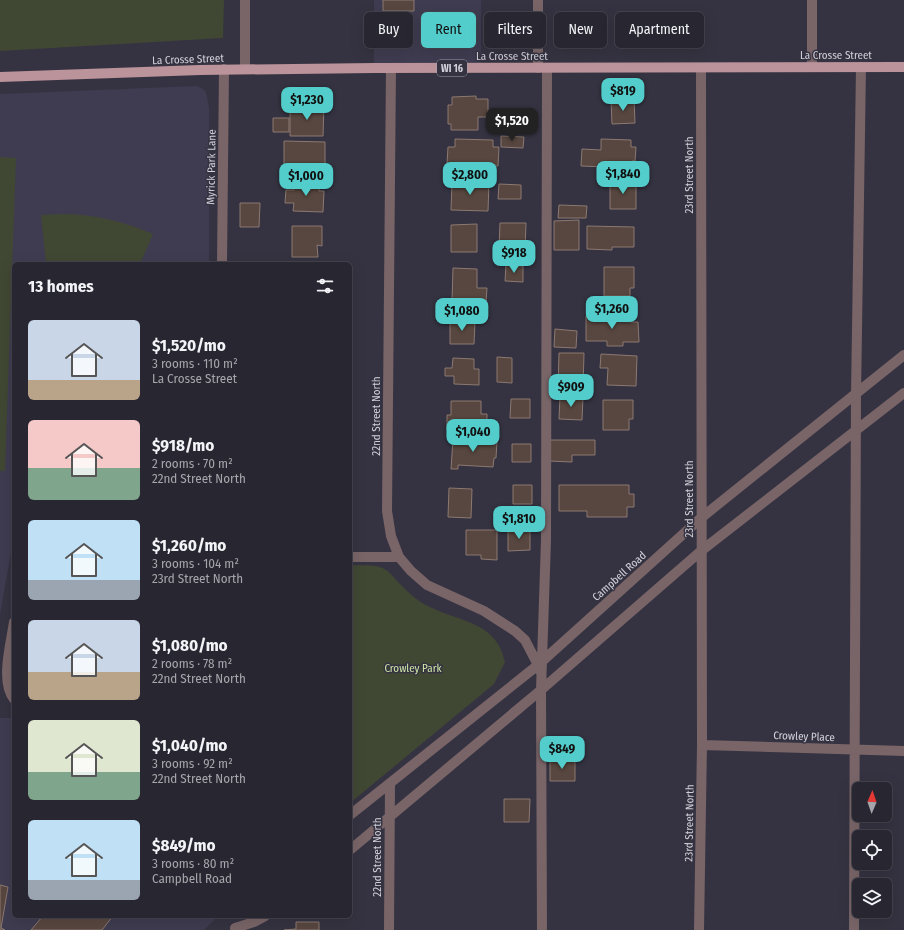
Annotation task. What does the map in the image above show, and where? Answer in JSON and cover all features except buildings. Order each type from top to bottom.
[{"type":"main road","name":"La Crosse Street","points":[[0,77],[246,69],[904,68]]},
{"type":"street","points":[[244,0],[246,69]]},
{"type":"street","points":[[538,0],[542,68],[546,540],[540,664]]},
{"type":"street","points":[[812,0],[812,67]]},
{"type":"street","points":[[854,930],[856,395],[860,67]]},
{"type":"street","name":"22nd Street North","points":[[391,68],[387,511],[390,536],[399,557],[411,571],[427,585],[484,611],[515,631],[525,640],[540,664],[542,690],[542,930]]},
{"type":"street","name":"23rd Street North","points":[[699,930],[702,745],[700,68]]},
{"type":"street","name":"Myrick Park Lane","points":[[222,262],[224,70]]},
{"type":"street","name":"Campbell Road","points":[[352,813],[540,664],[701,518],[856,395],[904,354]]},
{"type":"street","points":[[352,848],[542,690],[701,551],[904,393]]},
{"type":"street","points":[[352,557],[399,557]]},
{"type":"street","points":[[12,635],[6,674],[8,692],[12,696]]},
{"type":"street","name":"Crowley Place","points":[[702,745],[904,752]]},
{"type":"street","name":"22nd Street North","points":[[389,930],[390,784]]},
{"type":"street","points":[[234,929],[241,918]]},
{"type":"street","points":[[234,929],[261,918]]},
{"type":"shaded area","points":[[374,0],[481,0],[481,68],[374,68],[374,48],[413,48],[413,12],[374,12]]},
{"type":"shaded area","points":[[197,86],[203,89],[206,92],[209,108],[209,262],[12,262],[12,546],[0,615],[0,94]]},
{"type":"shaded area","points":[[0,718],[12,718],[12,918],[216,918],[204,930],[0,930]]},
{"type":"green space","points":[[0,0],[224,0],[223,38],[0,51]]},
{"type":"green space","points":[[0,157],[16,158],[5,471],[0,471]]},
{"type":"green space","points":[[73,214],[97,217],[131,225],[153,234],[141,262],[46,262],[41,215]]},
{"type":"green space","name":"Crowley Park","points":[[352,565],[378,566],[390,573],[412,596],[424,604],[485,630],[494,638],[501,648],[505,662],[494,684],[352,801]]}]
